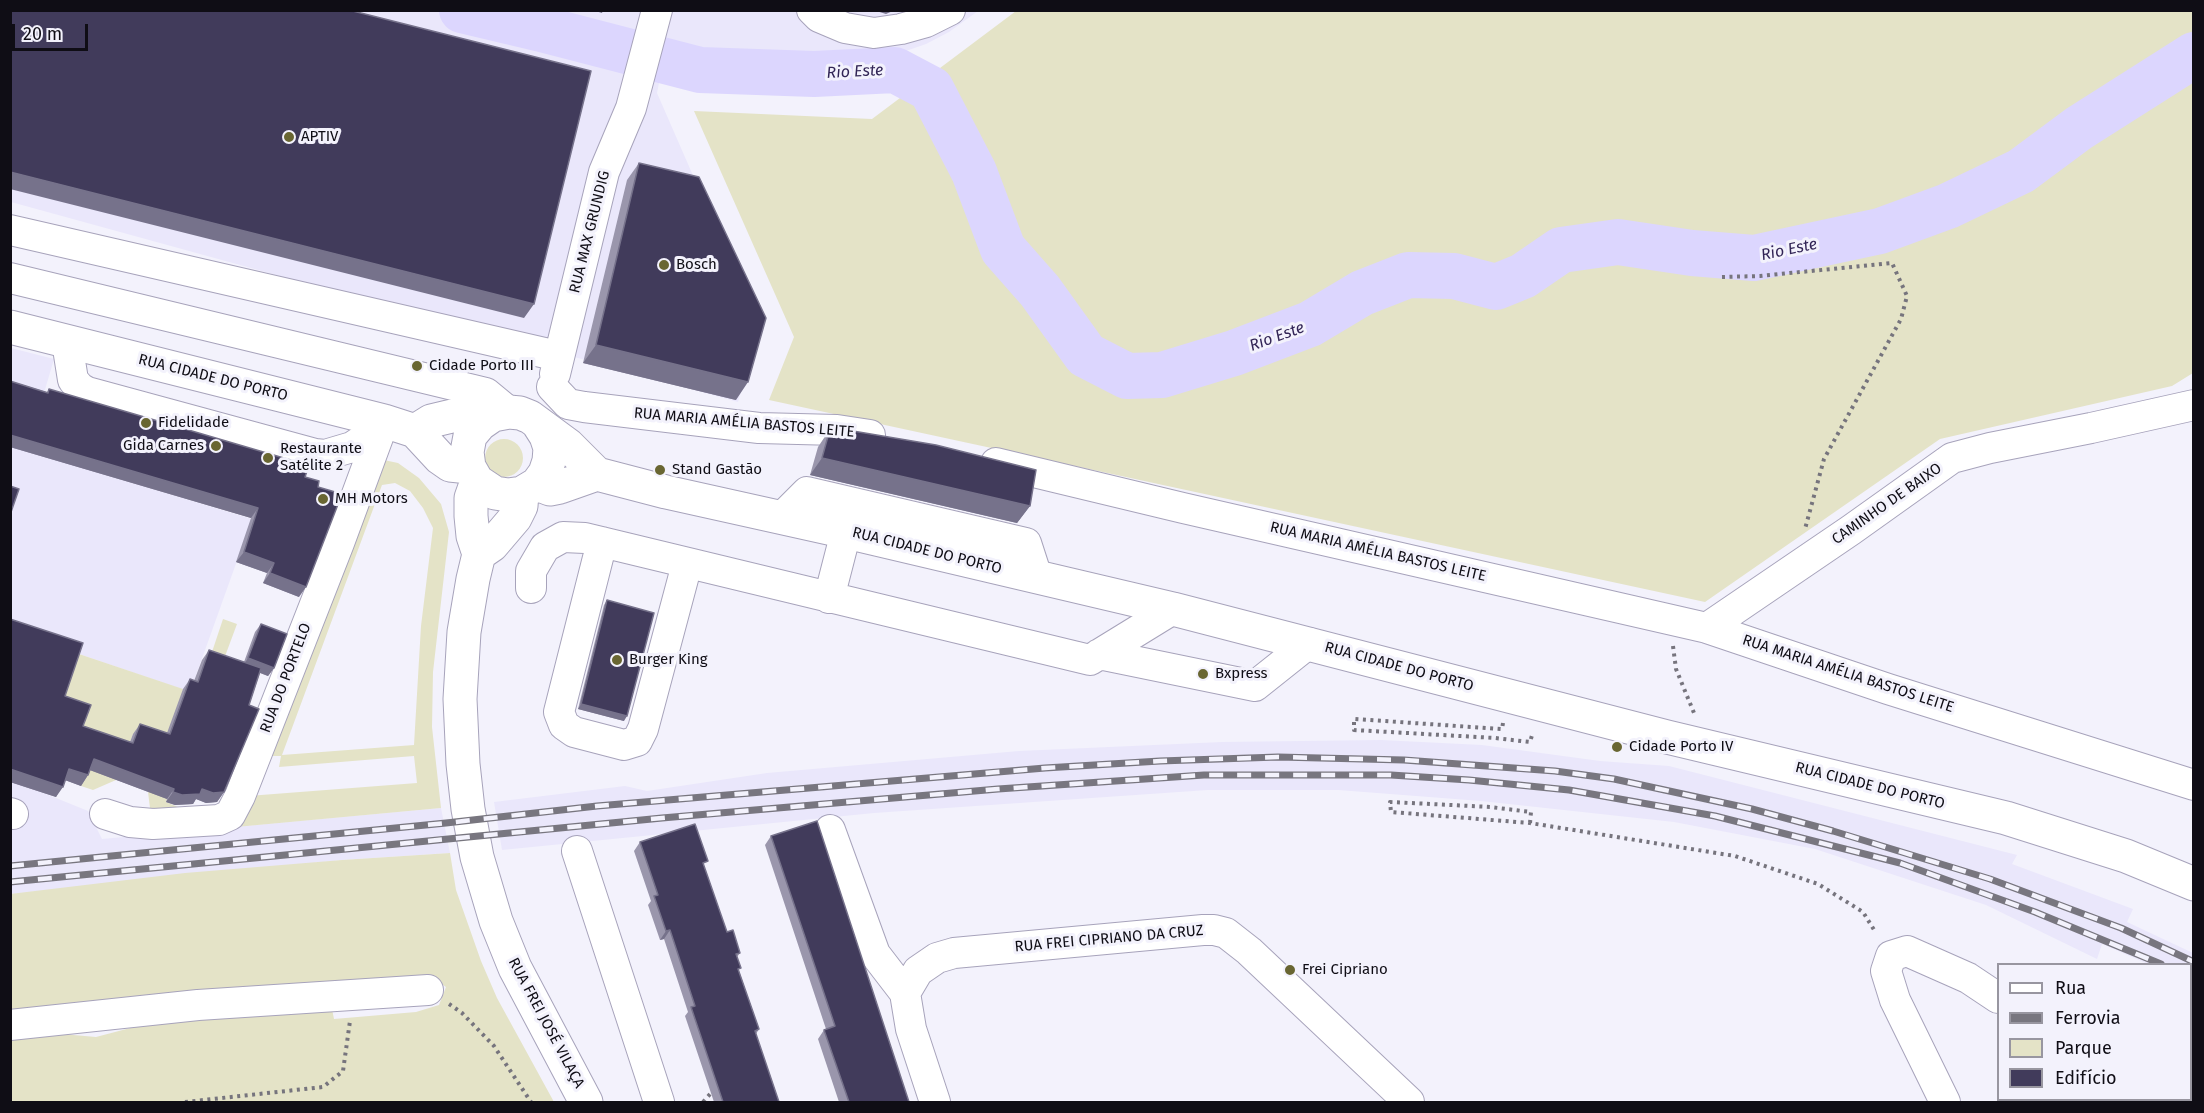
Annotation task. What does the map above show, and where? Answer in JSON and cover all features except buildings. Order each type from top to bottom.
[{"type":"main road","name":"RUA CIDADE DO PORTO","points":[[10,327],[384,421],[415,431],[440,458],[450,465],[473,474],[495,493],[508,495],[530,488],[550,489],[597,474],[1173,609],[1644,731],[2006,818],[2126,856],[2193,884]]},
{"type":"main road","points":[[415,431],[431,421],[452,416],[518,417],[568,445],[597,474]]},
{"type":"main road","points":[[473,474],[467,452],[470,436],[480,424],[518,417],[546,436],[550,448],[545,473],[530,488],[515,518],[492,545],[479,554]]},
{"type":"main road","name":"RUA FREI JOSÉ VILAÇA","points":[[473,474],[471,516],[473,536],[479,554],[464,632],[460,699],[468,809],[475,847],[496,921],[515,968],[586,1102]]},
{"type":"street","name":"RUA MAX GRUNDIG","points":[[518,417],[542,404],[552,387],[604,172],[631,108],[657,10]]},
{"type":"street","points":[[812,10],[819,17],[845,28],[874,33],[909,27],[950,10]]},
{"type":"street","points":[[10,230],[558,356]]},
{"type":"street","points":[[10,278],[486,393],[518,417]]},
{"type":"street","points":[[67,342],[73,380],[87,392],[315,454],[325,455],[352,447],[384,421]]},
{"type":"street","name":"RUA MARIA AMÉLIA BASTOS LEITE","points":[[552,387],[568,404],[584,407],[759,428],[837,430],[894,440]]},
{"type":"street","name":"CAMINHO DE BAIXO","points":[[1707,628],[1952,458],[2193,405]]},
{"type":"street","name":"RUA DO PORTELO","points":[[105,814],[130,822],[153,824],[219,820],[230,815],[240,796],[322,587],[384,421]]},
{"type":"street","name":"RUA MARIA AMÉLIA BASTOS LEITE","points":[[974,457],[1171,505],[1707,628],[1888,689],[2193,785]]},
{"type":"street","points":[[781,518],[807,492],[1026,543],[1037,578]]},
{"type":"street","points":[[829,598],[846,532]]},
{"type":"street","points":[[531,588],[531,571],[545,547],[563,537],[585,538],[1090,660],[1173,609]]},
{"type":"street","points":[[602,542],[559,712],[564,725],[573,732],[624,745],[637,741],[643,729],[687,564]]},
{"type":"street","points":[[1100,654],[1255,686],[1310,643]]},
{"type":"street","points":[[830,830],[875,954],[905,993],[911,1029],[935,1102]]},
{"type":"street","points":[[577,851],[658,1102]]},
{"type":"street","name":"RUA FREI CIPRIANO DA CRUZ","points":[[905,993],[918,971],[937,958],[954,953],[1214,930],[1226,933],[1243,946],[1408,1102]]},
{"type":"street","points":[[1945,1102],[1895,1000],[1886,971],[1891,956],[1907,951],[1968,978],[1997,997]]},
{"type":"street","points":[[10,1026],[198,1005],[428,990]]},
{"type":"path","points":[[1722,277],[1760,276],[1893,263],[1907,296],[1901,319],[1824,459],[1804,528],[1813,556]]},
{"type":"path","points":[[1668,619],[1676,669],[1695,715]]},
{"type":"path","points":[[1504,721],[1502,729],[1354,719],[1354,730],[1530,742],[1534,728]]},
{"type":"path","points":[[1530,823],[1531,812],[1490,807],[1390,802],[1391,812],[1530,823],[1735,856],[1818,884],[1863,912],[1891,956]]},
{"type":"path","points":[[428,990],[462,1013],[494,1046],[531,1102]]},
{"type":"path","points":[[185,1102],[323,1087],[343,1071],[353,995]]},
{"type":"path","points":[[703,1102],[712,1092]]},
{"type":"shaded area","points":[[10,11],[978,11],[949,32],[926,44],[903,52],[793,54],[666,48],[657,93],[760,329],[738,402],[11,202]]},
{"type":"shaded area","points":[[11,348],[54,359],[27,451],[252,519],[190,692],[76,653],[29,787],[88,811],[102,839],[441,808],[450,853],[342,860],[11,894]]},
{"type":"shaded area","points":[[1381,740],[1482,745],[1600,761],[1669,766],[2017,855],[2012,864],[2133,909],[2127,922],[2193,953],[2193,985],[2192,963],[2146,963],[2102,944],[2097,959],[1986,905],[1815,849],[1674,822],[1481,801],[1338,790],[1208,790],[874,813],[502,850],[494,802],[625,786],[647,791],[767,773],[1019,751],[1222,742]]},
{"type":"green space","points":[[1016,11],[2193,11],[2193,373],[2172,386],[1940,439],[1705,602],[769,400],[794,337],[694,111],[872,119]]},
{"type":"green space","points":[[504,439],[511,440],[517,445],[522,451],[522,465],[517,471],[511,476],[504,477],[497,476],[491,471],[486,465],[485,458],[486,451],[491,445],[497,440]]},
{"type":"green space","points":[[379,459],[398,463],[419,478],[441,504],[449,532],[433,672],[432,727],[441,808],[236,827],[248,796],[417,783],[414,756],[279,767],[281,756],[263,756]],"holes":[[[395,483],[410,491],[423,508],[433,528],[421,626],[414,745],[282,755],[382,485]]]},
{"type":"green space","points":[[223,619],[237,624],[224,659],[211,655]]},
{"type":"green space","points":[[76,653],[183,689],[174,783],[166,802],[190,812],[151,816],[148,792],[165,745],[133,734],[116,780],[93,790],[81,786],[95,743],[58,706]]},
{"type":"green space","points":[[450,853],[456,890],[481,961],[497,998],[554,1102],[11,1102],[11,1039],[62,1034],[96,1037],[157,1021],[331,1004],[334,1019],[416,1012],[439,1005],[446,987],[432,977],[11,1015],[10,894],[185,873]]},
{"type":"waterway","name":"Rio Este","points":[[462,10],[700,70],[814,74],[895,70],[931,89],[974,172],[1003,249],[1040,291],[1086,355],[1127,376],[1162,375],[1234,353],[1310,324],[1362,293],[1408,275],[1454,276],[1496,287],[1523,276],[1561,250],[1618,242],[1692,253],[1754,258],[1880,231],[1948,206],[2021,171],[2079,128],[2194,55]]},
{"type":"railway","points":[[10,866],[597,806],[1045,768],[1278,757],[1404,760],[1555,771],[1614,779],[1752,809],[1990,879],[2121,928],[2194,962]]},
{"type":"railway","points":[[10,882],[662,818],[998,789],[1204,775],[1391,775],[1569,790],[1715,816],[1900,863],[2035,912],[2159,963]]},
{"type":"place","name":"APTIV","points":[[289,137]]},
{"type":"place","name":"Bosch","points":[[664,265]]},
{"type":"place","name":"Cidade Porto III","points":[[417,366]]},
{"type":"place","name":"Fidelidade","points":[[146,423]]},
{"type":"place","name":"Gida Carnes","points":[[216,446]]},
{"type":"place","name":"Restaurante Satélite 2","points":[[268,458]]},
{"type":"place","name":"Stand Gastāo","points":[[660,470]]},
{"type":"place","name":"MH Motors","points":[[323,499]]},
{"type":"place","name":"Burger King","points":[[617,660]]},
{"type":"place","name":"Bxpress","points":[[1203,674]]},
{"type":"place","name":"Cidade Porto IV","points":[[1617,747]]},
{"type":"place","name":"Frei Cipriano","points":[[1290,970]]}]
